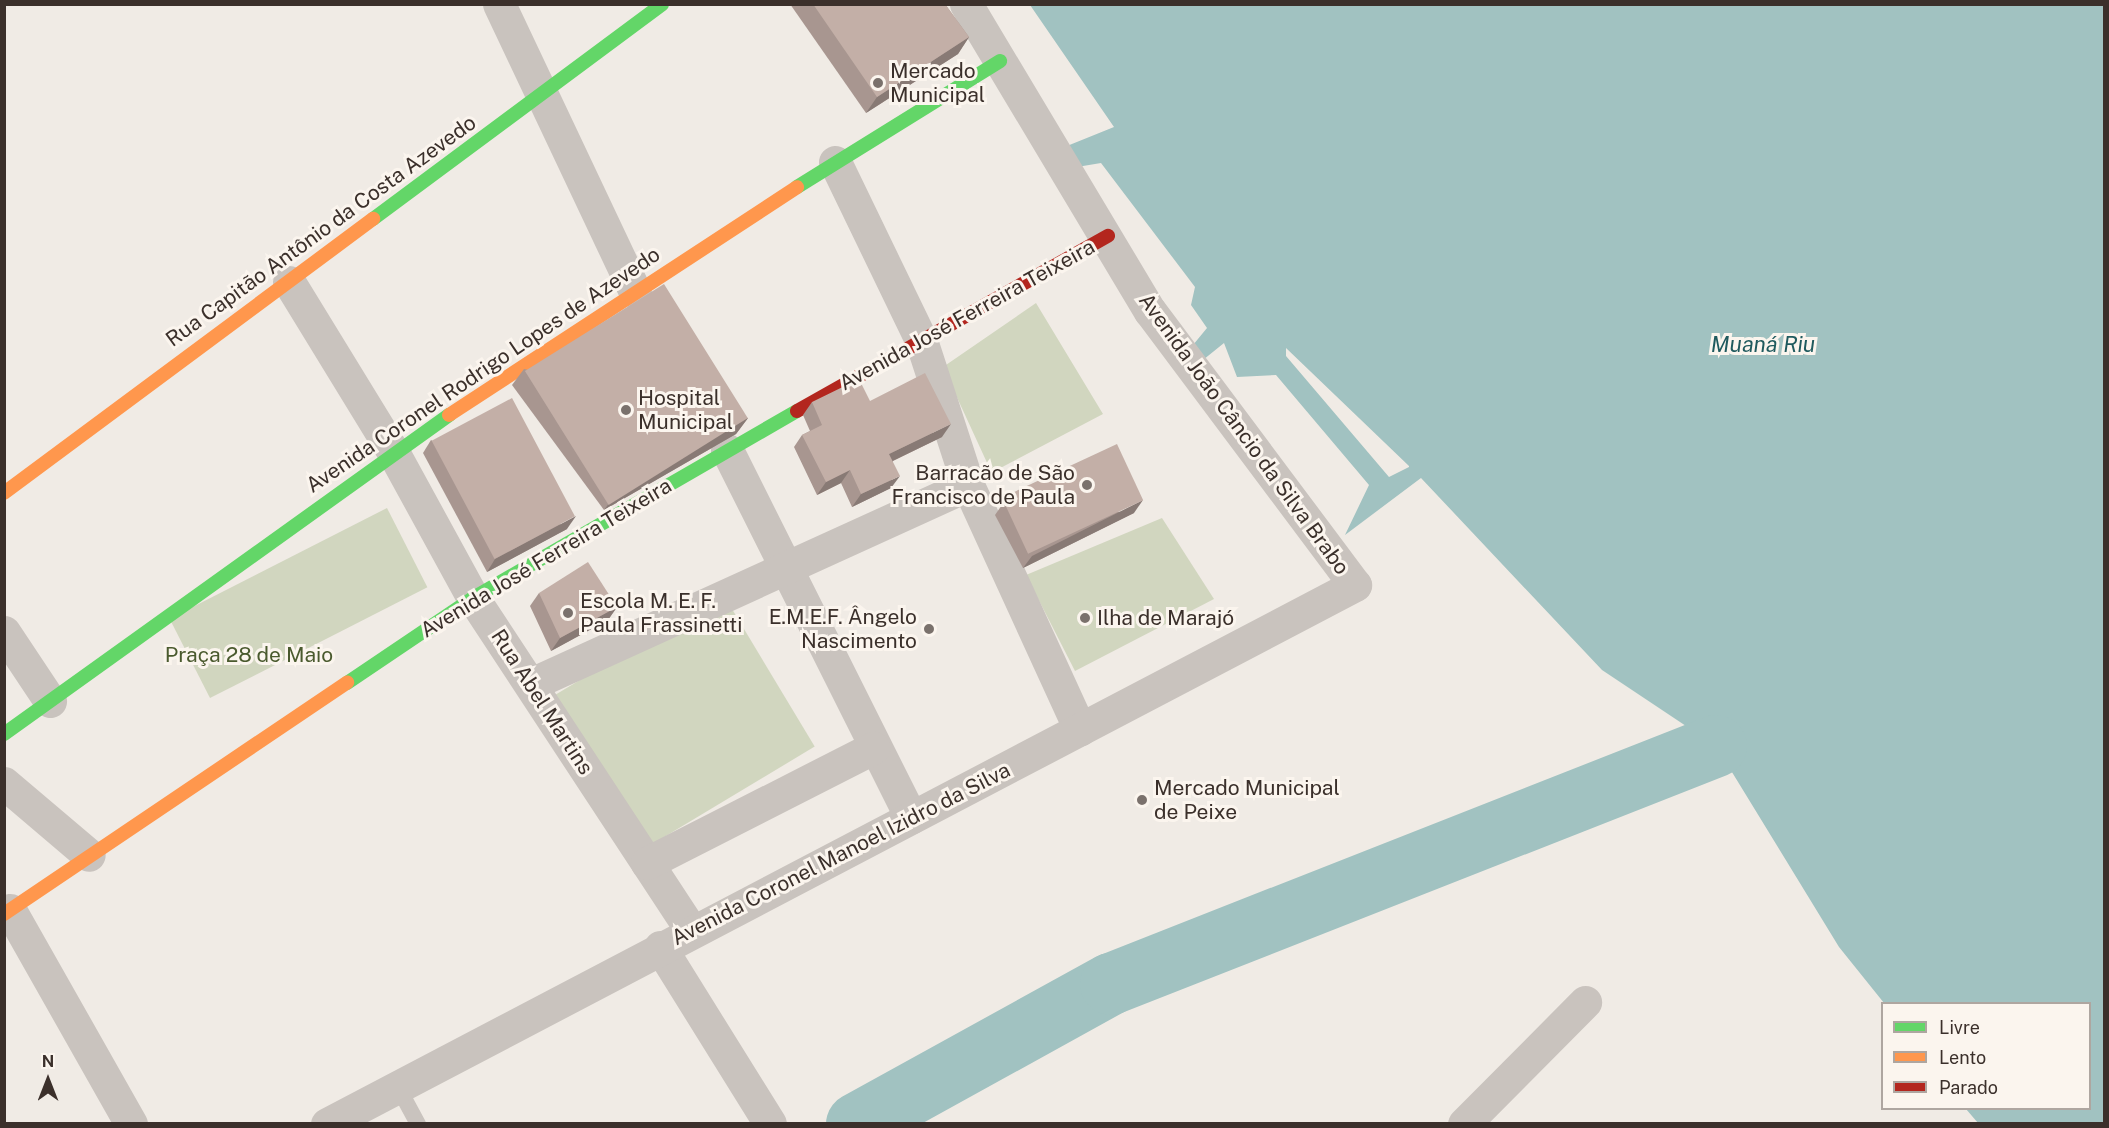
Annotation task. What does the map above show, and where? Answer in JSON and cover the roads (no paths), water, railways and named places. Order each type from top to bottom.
[{"type":"street","points":[[499,4],[540,96],[635,292]]},
{"type":"street","name":"Rua Capitão Antônio da Costa Azevedo","points":[[4,493],[662,4]]},
{"type":"street","points":[[966,4],[1108,236]]},
{"type":"street","name":"Avenida Coronel Rodrigo Lopes de Azevedo","points":[[4,734],[393,452],[835,162],[1000,61]]},
{"type":"street","points":[[835,162],[921,340],[968,486],[1080,730]]},
{"type":"street","name":"Avenida José Ferreira Teixeira","points":[[7,912],[473,598],[727,450],[1108,236]]},
{"type":"street","name":"Avenida Coronel Manoel Izidro da Silva","points":[[327,1124],[660,947],[1355,585],[1108,236]]},
{"type":"street","name":"Rua Abel Martins","points":[[289,282],[393,452],[473,598],[692,931]]},
{"type":"street","points":[[727,450],[873,748],[911,818]]},
{"type":"street","points":[[531,684],[786,571],[968,486]]},
{"type":"street","points":[[4,632],[50,701]]},
{"type":"street","points":[[647,863],[873,748]]},
{"type":"street","points":[[4,783],[89,855]]},
{"type":"street","points":[[7,912],[131,1124]]},
{"type":"street","points":[[660,947],[770,1124]]},
{"type":"street","points":[[1464,1124],[1585,1002]]},
{"type":"lane","points":[[398,1087],[418,1124]]},
{"type":"water","name":"Muaná Riu","points":[[1030,5],[2104,5],[2104,1123],[1978,1123],[1967,1110],[2091,1110],[2091,1002],[1883,1002],[1839,947],[1716,746],[1602,670],[1421,478],[1345,535],[1369,485],[1276,375],[1237,377],[1224,343],[1198,364],[1193,345],[1207,328],[1191,305],[1195,287],[1101,163],[1071,168],[1062,148],[1114,127]],"holes":[[[1286,348],[1409,467],[1389,477],[1286,356]]]},
{"type":"waterway","points":[[857,1124],[1111,984],[1716,746]]},
{"type":"place","name":"Mercado Municipal","points":[[878,83]]},
{"type":"place","name":"Hospital Municipal","points":[[626,410]]},
{"type":"place","name":"Barracão de São Francisco de Paula","points":[[1087,485]]},
{"type":"place","name":"Escola M. E. F. Paula Frassinetti","points":[[568,613]]},
{"type":"place","name":"Ilha de Marajó","points":[[1085,618]]},
{"type":"place","name":"E.M.E.F. Ângelo Nascimento","points":[[929,629]]},
{"type":"place","name":"Mercado Municipal de Peixe","points":[[1142,800]]},
{"type":"park label","name":"Praça 28 de Maio","points":[[249,655]]}]
